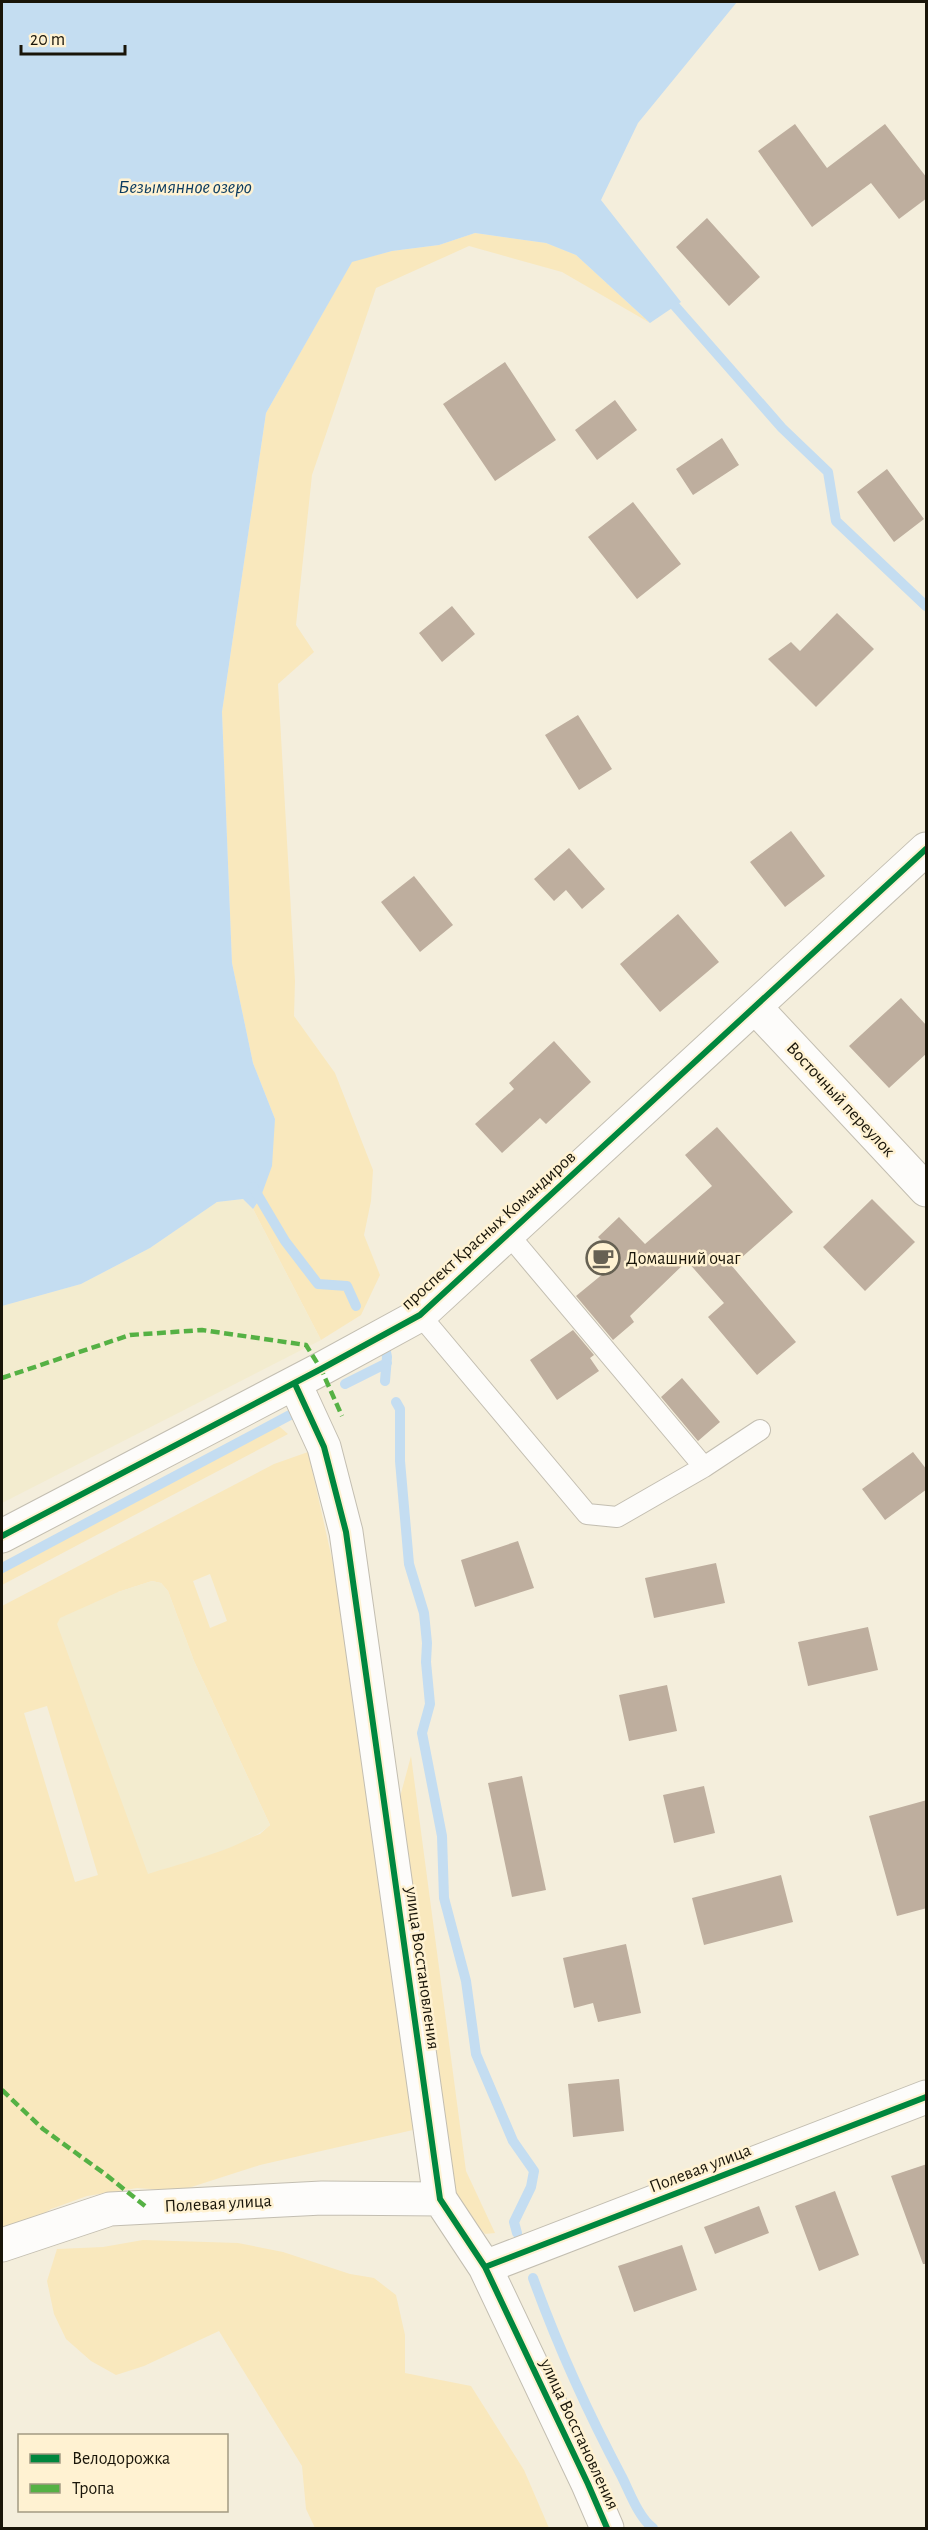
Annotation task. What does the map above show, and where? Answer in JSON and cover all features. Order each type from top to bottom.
[{"type":"street","name":"проспект Красных Командиров","points":[[2,1536],[295,1384],[420,1315],[927,849]]},
{"type":"street","name":"Восточный переулок","points":[[756,1008],[927,1190]]},
{"type":"street","name":"улица Восстановления","points":[[295,1384],[324,1447],[346,1532],[440,2199],[485,2267],[607,2529]]},
{"type":"street","name":"Полевая улица","points":[[485,2267],[927,2097]]},
{"type":"street","name":"Полевая улица","points":[[2,2246],[110,2209],[322,2198],[440,2199]]},
{"type":"lane","points":[[508,1234],[704,1467]]},
{"type":"lane","points":[[420,1315],[587,1514],[616,1517],[704,1467],[760,1430]]},
{"type":"shaded area","points":[[475,233],[546,243],[576,255],[650,323],[562,272],[469,246],[376,288],[312,475],[296,625],[314,652],[278,684],[295,981],[294,1016],[335,1073],[373,1170],[371,1201],[364,1235],[380,1275],[361,1315],[321,1340],[253,1209],[260,1199],[275,1119],[253,1063],[232,963],[222,712],[266,413],[352,261],[392,251],[439,245]]},
{"type":"shaded area","points":[[272,1420],[288,1434],[2,1585],[2,1563]]},
{"type":"shaded area","points":[[308,1452],[334,1568],[364,1765],[413,2130],[260,2165],[179,2191],[137,2188],[87,2196],[51,2209],[31,2222],[2,2235],[2,1606],[274,1464]],"holes":[[[210,1574],[227,1621],[210,1628],[193,1581]],[[152,1581],[161,1583],[168,1591],[194,1661],[270,1825],[260,1834],[204,1856],[118,1592]],[[47,1706],[98,1875],[75,1882],[24,1713]]]},
{"type":"shaded area","points":[[411,1756],[466,2171],[495,2233],[485,2234],[453,2198],[396,1812]]},
{"type":"shaded area","points":[[143,2240],[238,2243],[283,2252],[350,2274],[374,2278],[396,2295],[405,2335],[405,2373],[471,2386],[524,2470],[549,2528],[315,2528],[306,2509],[302,2466],[219,2331],[144,2366],[116,2375],[91,2361],[66,2339],[54,2314],[47,2281],[57,2249],[103,2247]]},
{"type":"sand","points":[[243,1199],[253,1209],[321,1340],[2,1503],[2,1306],[81,1284],[150,1248],[217,1202]]},
{"type":"sand","points":[[152,1581],[161,1583],[168,1591],[194,1661],[270,1825],[229,1848],[148,1874],[57,1624],[60,1618],[118,1592]]},
{"type":"water","name":"Безымянное озеро","points":[[2,2],[737,2],[638,123],[601,200],[681,302],[650,323],[576,255],[546,243],[475,233],[439,245],[392,251],[352,262],[266,413],[222,712],[232,963],[253,1063],[275,1119],[272,1166],[260,1199],[253,1209],[243,1199],[217,1202],[150,1248],[81,1284],[2,1306]]},
{"type":"building","points":[[795,124],[827,168],[885,124],[927,178],[927,198],[899,219],[871,183],[812,227],[758,151]]},
{"type":"building","points":[[707,218],[760,277],[729,306],[676,247]]},
{"type":"building","points":[[505,362],[556,440],[495,481],[443,404]]},
{"type":"building","points":[[615,400],[637,430],[597,460],[575,430]]},
{"type":"building","points":[[722,438],[739,465],[693,495],[676,469]]},
{"type":"building","points":[[887,469],[924,519],[894,542],[857,492]]},
{"type":"building","points":[[633,502],[681,564],[637,599],[588,537]]},
{"type":"building","points":[[452,606],[475,634],[442,662],[419,633]]},
{"type":"building","points":[[837,613],[874,649],[816,707],[768,659],[791,642],[800,651]]},
{"type":"building","points":[[578,715],[612,769],[579,790],[545,735]]},
{"type":"building","points":[[791,831],[825,876],[785,907],[750,862]]},
{"type":"building","points":[[569,848],[605,889],[582,909],[566,890],[554,901],[534,879]]},
{"type":"building","points":[[414,876],[453,925],[420,952],[381,902]]},
{"type":"building","points":[[678,914],[719,962],[660,1012],[620,964]]},
{"type":"building","points":[[901,998],[927,1026],[927,1053],[889,1088],[849,1046]]},
{"type":"building","points":[[554,1041],[591,1082],[546,1124],[540,1118],[502,1153],[475,1124],[514,1089],[509,1083]]},
{"type":"building","points":[[717,1127],[793,1212],[732,1266],[796,1342],[757,1375],[708,1317],[724,1303],[687,1261],[630,1316],[634,1322],[613,1340],[576,1296],[604,1273],[590,1258],[605,1244],[598,1237],[619,1217],[645,1244],[712,1186],[685,1155]]},
{"type":"building","points":[[872,1199],[915,1242],[865,1291],[823,1247]]},
{"type":"building","points":[[573,1330],[594,1355],[590,1358],[599,1371],[557,1400],[530,1360]]},
{"type":"building","points":[[682,1378],[720,1422],[698,1441],[661,1397]]},
{"type":"building","points":[[913,1452],[927,1470],[927,1489],[885,1520],[862,1489]]},
{"type":"building","points":[[518,1541],[534,1588],[475,1607],[461,1560]]},
{"type":"building","points":[[716,1563],[725,1603],[654,1618],[645,1578]]},
{"type":"building","points":[[868,1627],[878,1670],[808,1686],[798,1642]]},
{"type":"building","points":[[667,1685],[677,1731],[629,1741],[619,1695]]},
{"type":"building","points":[[522,1776],[546,1890],[512,1897],[488,1783]]},
{"type":"building","points":[[704,1786],[715,1833],[674,1843],[663,1795]]},
{"type":"building","points":[[927,1800],[927,1908],[897,1916],[869,1816]]},
{"type":"building","points":[[781,1875],[793,1922],[704,1945],[692,1898]]},
{"type":"building","points":[[626,1944],[641,2013],[598,2022],[593,2003],[574,2008],[563,1958]]},
{"type":"building","points":[[619,2079],[624,2131],[573,2137],[568,2084]]},
{"type":"building","points":[[927,2164],[927,2264],[923,2264],[891,2176]]},
{"type":"building","points":[[835,2191],[859,2255],[819,2271],[795,2206]]},
{"type":"building","points":[[759,2206],[769,2233],[715,2254],[704,2227]]},
{"type":"building","points":[[682,2245],[697,2290],[634,2312],[618,2266]]},
{"type":"waterway","points":[[675,306],[782,428],[828,472],[836,521],[926,606]]},
{"type":"waterway","points":[[253,1187],[285,1241],[318,1284],[347,1286],[356,1306]]},
{"type":"waterway","points":[[385,1347],[387,1357],[385,1381]]},
{"type":"waterway","points":[[345,1384],[387,1363]]},
{"type":"waterway","points":[[396,1402],[400,1409],[400,1461],[409,1564],[424,1613],[427,1643],[426,1662],[430,1704],[422,1733],[442,1836],[444,1898],[466,1981],[476,2054],[513,2141],[534,2171],[531,2187],[514,2222],[517,2233]]},
{"type":"waterway","points":[[2,1568],[290,1415]]},
{"type":"waterway","points":[[533,2278],[585,2404],[635,2505],[653,2528]]},
{"type":"marked path","points":[[2,1378],[130,1335],[202,1330],[306,1345],[321,1369],[342,1416]]},
{"type":"marked path","points":[[2,2090],[43,2129],[145,2206]]},
{"type":"cycle path","points":[[2,1536],[420,1315],[926,849]]},
{"type":"cycle path","points":[[295,1384],[324,1447],[346,1532],[440,2199],[485,2267],[607,2528]]},
{"type":"cycle path","points":[[485,2267],[926,2097]]},
{"type":"place","name":"Домашний очаг","points":[[603,1258]]}]
